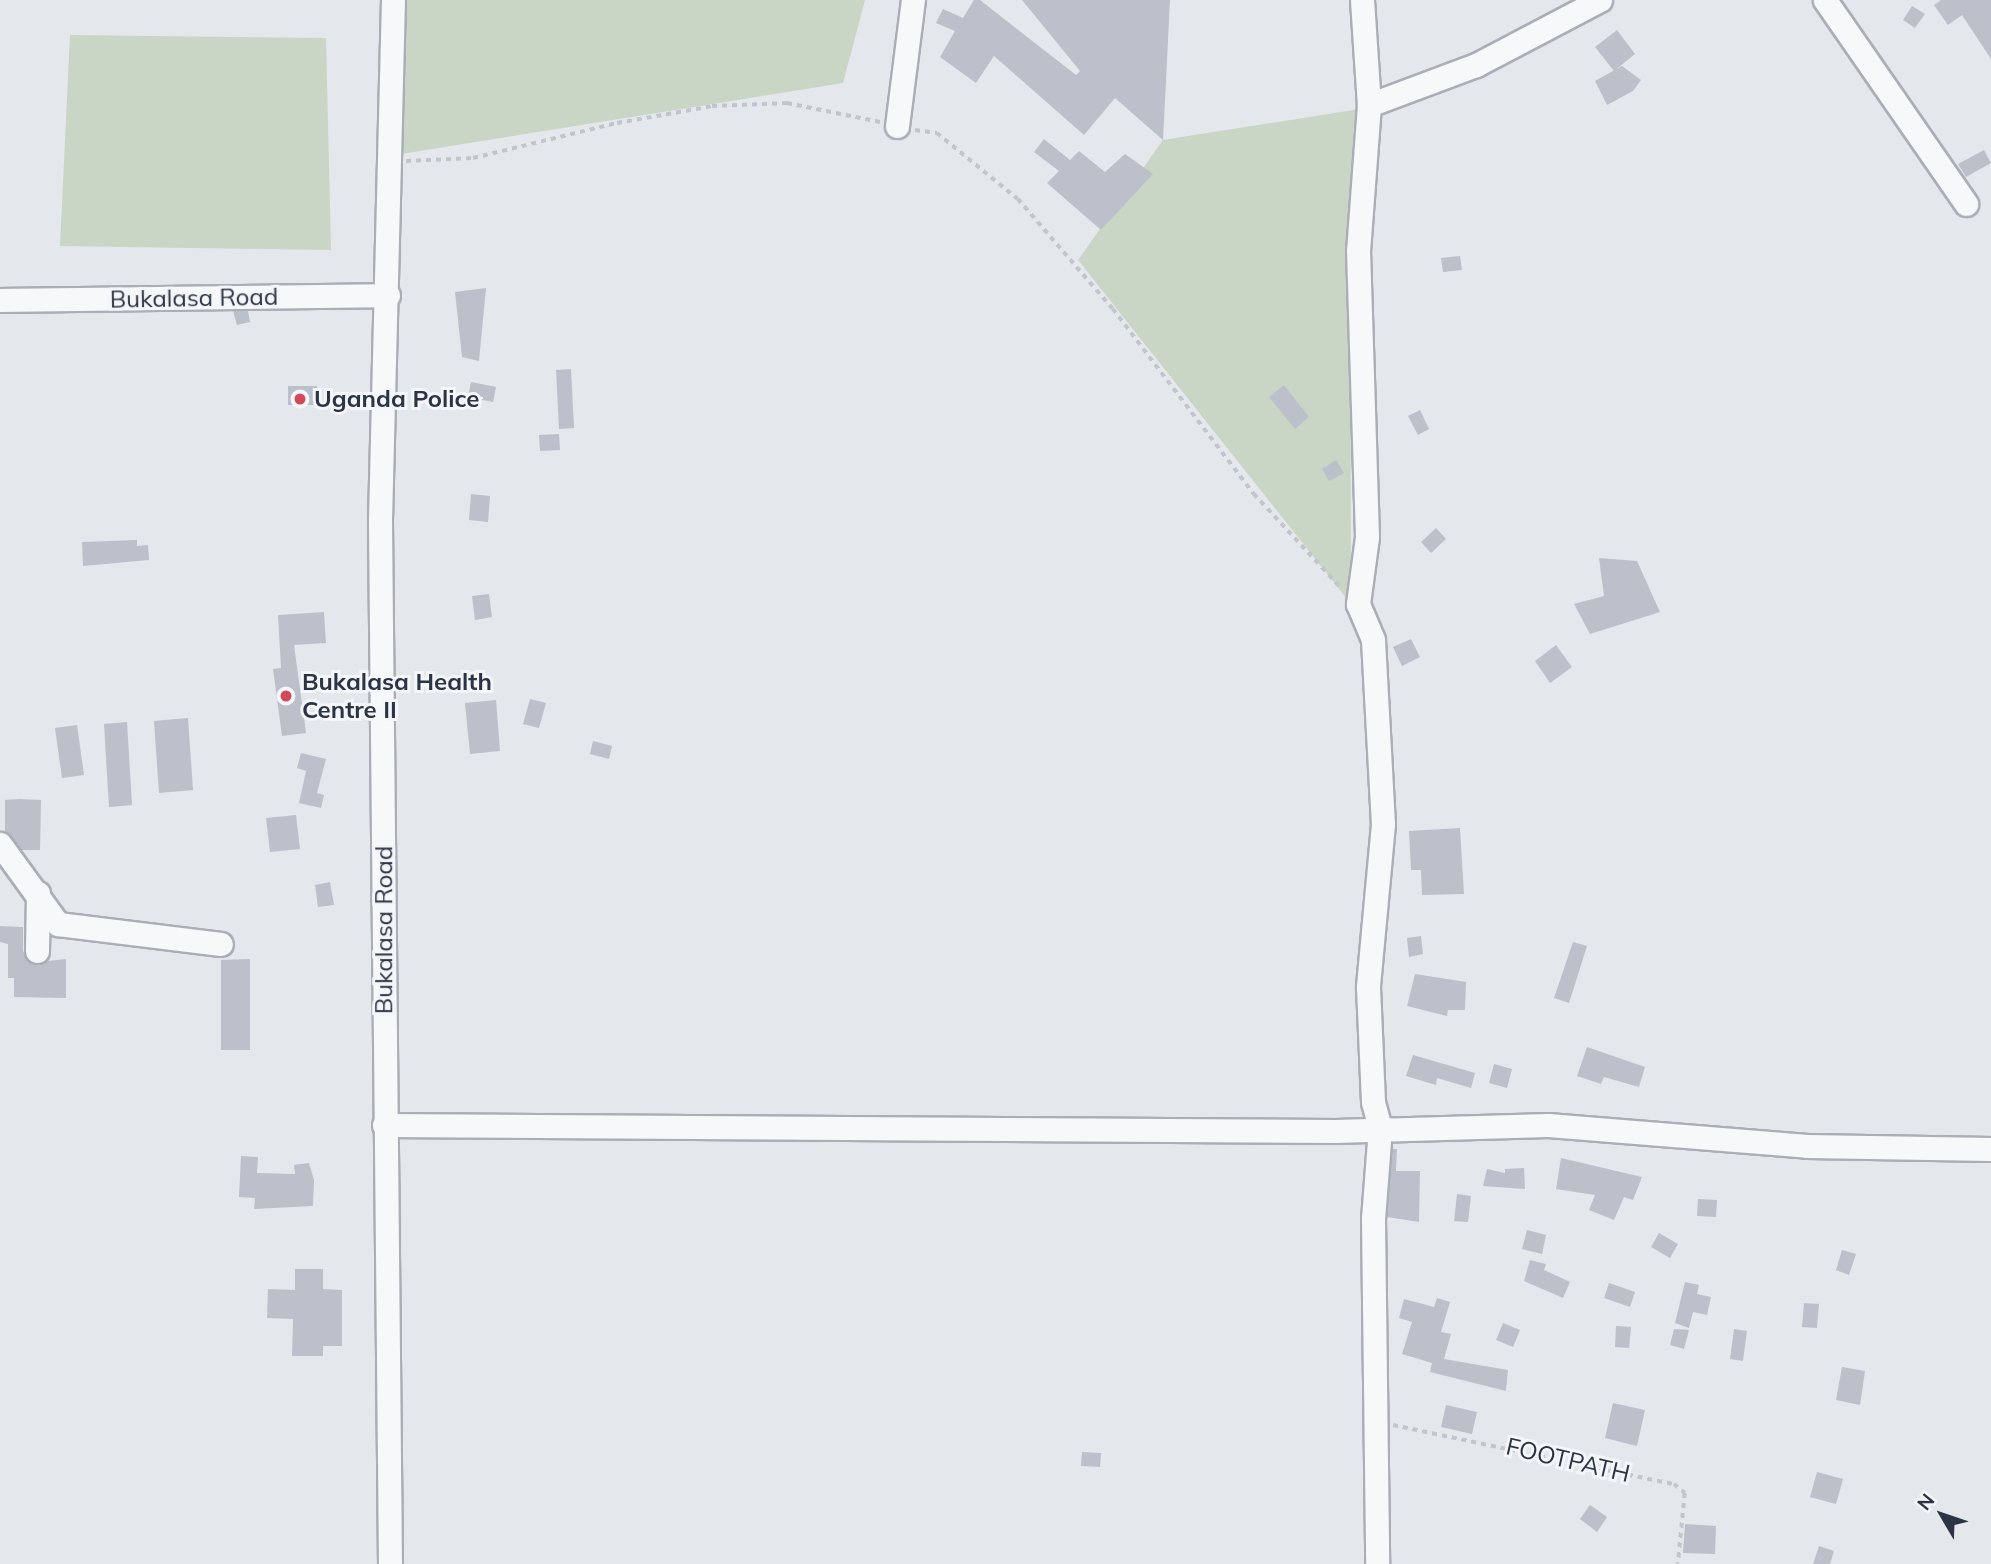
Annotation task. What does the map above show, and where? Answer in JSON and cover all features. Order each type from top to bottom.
[{"type":"street","name":"Bukalasa Road","points":[[390,1564],[392,1419],[384,1125],[380,520],[388,295],[393,0]]},
{"type":"street","points":[[897,126],[913,0]]},
{"type":"street","points":[[1362,0],[1369,104],[1358,250],[1367,537],[1359,606],[1373,640],[1382,824],[1368,987],[1373,1102],[1380,1128],[1373,1218],[1379,1422],[1377,1564]]},
{"type":"street","points":[[1369,104],[1476,65],[1600,0]]},
{"type":"street","points":[[1825,0],[1966,204]]},
{"type":"street","name":"Bukalasa Road","points":[[0,300],[388,295]]},
{"type":"street","points":[[0,844],[58,924],[221,944]]},
{"type":"street","points":[[37,951],[38,893]]},
{"type":"street","points":[[384,1125],[988,1130],[1548,1125],[1807,1146],[1991,1149]]},
{"type":"path","points":[[390,158],[419,164],[472,158],[617,123],[712,106],[787,103],[937,133],[1018,199],[1113,309],[1254,494],[1359,606]]},
{"type":"path","name":"FOOTPATH","points":[[1379,1422],[1674,1484],[1685,1493],[1678,1564]]},
{"type":"green space","points":[[400,0],[865,0],[843,83],[401,154]]},
{"type":"green space","points":[[70,35],[326,38],[331,250],[60,246]]},
{"type":"green space","points":[[1360,109],[1350,248],[1351,604],[1078,260],[1163,140]]},
{"type":"building","points":[[974,0],[980,0],[1076,75],[1080,71],[1022,0],[1170,0],[1163,140],[1115,98],[1084,135],[994,56],[976,83],[940,57],[955,31],[936,23],[943,9],[963,18]]},
{"type":"building","points":[[1941,0],[1991,0],[1991,59],[1962,15],[1948,25],[1934,5]]},
{"type":"building","points":[[1912,6],[1925,14],[1915,28],[1903,20]]},
{"type":"building","points":[[1617,30],[1635,54],[1614,71],[1595,47]]},
{"type":"building","points":[[1622,66],[1641,80],[1633,91],[1607,105],[1595,81]]},
{"type":"building","points":[[1044,139],[1070,160],[1079,151],[1105,172],[1125,154],[1153,174],[1101,230],[1047,183],[1059,171],[1034,152]]},
{"type":"building","points":[[1984,150],[1991,163],[1966,177],[1958,164]]},
{"type":"building","points":[[1460,256],[1462,270],[1443,272],[1441,258]]},
{"type":"building","points":[[486,288],[479,361],[462,357],[455,292]]},
{"type":"building","points":[[233,311],[248,311],[250,322],[237,325]]},
{"type":"building","points":[[571,369],[574,428],[559,429],[556,370]]},
{"type":"building","points":[[471,382],[496,387],[493,402],[468,397]]},
{"type":"building","points":[[1284,385],[1309,417],[1295,429],[1269,397]]},
{"type":"building","points":[[288,386],[317,386],[317,405],[288,405]]},
{"type":"building","points":[[1420,410],[1429,429],[1418,435],[1408,416]]},
{"type":"building","points":[[559,434],[560,450],[540,451],[539,435]]},
{"type":"building","points":[[1336,460],[1344,473],[1329,481],[1322,469]]},
{"type":"building","points":[[471,494],[490,496],[488,522],[469,520]]},
{"type":"building","points":[[1436,528],[1446,539],[1431,553],[1421,542]]},
{"type":"building","points":[[137,540],[137,546],[148,545],[149,560],[83,566],[82,542]]},
{"type":"building","points":[[1599,558],[1637,561],[1660,612],[1590,634],[1574,604],[1604,596]]},
{"type":"building","points":[[489,594],[492,617],[475,620],[472,596]]},
{"type":"building","points":[[324,612],[326,643],[294,645],[306,733],[282,736],[273,669],[281,668],[278,615]]},
{"type":"building","points":[[1411,639],[1420,657],[1402,666],[1393,647]]},
{"type":"building","points":[[1556,645],[1572,667],[1550,683],[1535,661]]},
{"type":"building","points":[[530,699],[546,703],[539,728],[523,724]]},
{"type":"building","points":[[496,700],[500,751],[470,754],[465,703]]},
{"type":"building","points":[[188,718],[193,790],[159,793],[154,721]]},
{"type":"building","points":[[127,722],[132,805],[109,807],[104,724]]},
{"type":"building","points":[[77,725],[84,775],[62,778],[55,728]]},
{"type":"building","points":[[593,741],[612,746],[609,759],[590,754]]},
{"type":"building","points":[[301,753],[326,759],[317,793],[324,795],[321,808],[299,803],[306,771],[297,768]]},
{"type":"building","points":[[5,800],[41,800],[40,850],[21,850],[5,831]]},
{"type":"building","points":[[296,815],[300,849],[270,852],[266,818]]},
{"type":"building","points":[[1460,828],[1464,894],[1422,895],[1421,870],[1411,870],[1409,831]]},
{"type":"building","points":[[330,882],[334,905],[318,907],[315,885]]},
{"type":"building","points":[[0,926],[23,927],[23,951],[30,963],[66,959],[66,998],[14,997],[14,978],[8,978],[8,944],[0,942]]},
{"type":"building","points":[[1421,936],[1423,954],[1409,957],[1407,938]]},
{"type":"building","points":[[1573,942],[1587,946],[1569,1003],[1554,998]]},
{"type":"building","points":[[250,959],[250,1050],[221,1050],[221,960]]},
{"type":"building","points":[[1415,974],[1466,982],[1465,1010],[1448,1010],[1447,1016],[1407,1006]]},
{"type":"building","points":[[1587,1047],[1645,1067],[1639,1087],[1604,1077],[1601,1084],[1577,1076]]},
{"type":"building","points":[[1413,1055],[1475,1073],[1471,1088],[1437,1078],[1436,1085],[1406,1076]]},
{"type":"building","points":[[1494,1064],[1512,1069],[1507,1088],[1489,1083]]},
{"type":"building","points":[[1392,1149],[1397,1149],[1396,1171],[1420,1171],[1419,1222],[1387,1217]]},
{"type":"building","points":[[241,1156],[258,1157],[257,1173],[295,1174],[294,1165],[309,1163],[314,1180],[313,1206],[254,1209],[255,1198],[239,1197]]},
{"type":"building","points":[[1561,1158],[1642,1177],[1633,1200],[1624,1197],[1614,1220],[1589,1210],[1595,1195],[1556,1189]]},
{"type":"building","points":[[1524,1168],[1525,1189],[1483,1186],[1487,1169],[1505,1173],[1505,1169]]},
{"type":"building","points":[[1457,1194],[1471,1196],[1468,1222],[1454,1221]]},
{"type":"building","points":[[1698,1199],[1717,1200],[1716,1217],[1697,1216]]},
{"type":"building","points":[[1527,1230],[1546,1235],[1542,1254],[1522,1249]]},
{"type":"building","points":[[1659,1233],[1678,1244],[1670,1258],[1651,1247]]},
{"type":"building","points":[[1842,1250],[1856,1254],[1849,1275],[1836,1270]]},
{"type":"building","points":[[1530,1260],[1546,1264],[1544,1270],[1570,1282],[1563,1298],[1524,1281]]},
{"type":"building","points":[[295,1269],[323,1269],[323,1289],[342,1290],[342,1346],[323,1346],[323,1356],[292,1356],[293,1319],[267,1318],[268,1289],[295,1290]]},
{"type":"building","points":[[1685,1282],[1699,1285],[1697,1294],[1711,1297],[1707,1315],[1693,1312],[1689,1328],[1675,1323]]},
{"type":"building","points":[[1609,1283],[1635,1292],[1630,1307],[1604,1298]]},
{"type":"building","points":[[1437,1298],[1450,1302],[1441,1332],[1451,1334],[1444,1359],[1508,1370],[1506,1391],[1430,1372],[1432,1363],[1402,1354],[1412,1322],[1399,1318],[1404,1299],[1434,1307]]},
{"type":"building","points":[[1804,1303],[1819,1304],[1817,1328],[1802,1327]]},
{"type":"building","points":[[1503,1323],[1520,1330],[1513,1347],[1496,1340]]},
{"type":"building","points":[[1616,1326],[1631,1327],[1629,1348],[1615,1347]]},
{"type":"building","points":[[1674,1329],[1689,1330],[1684,1349],[1670,1345]]},
{"type":"building","points":[[1734,1329],[1747,1331],[1743,1361],[1730,1359]]},
{"type":"building","points":[[1842,1367],[1865,1371],[1860,1405],[1836,1400]]},
{"type":"building","points":[[1613,1403],[1645,1410],[1637,1446],[1605,1438]]},
{"type":"building","points":[[1446,1405],[1477,1412],[1472,1434],[1441,1427]]},
{"type":"building","points":[[1082,1452],[1101,1453],[1100,1467],[1081,1466]]},
{"type":"building","points":[[1817,1472],[1843,1479],[1836,1504],[1810,1497]]},
{"type":"building","points":[[1590,1505],[1607,1517],[1597,1532],[1580,1519]]},
{"type":"building","points":[[1685,1524],[1716,1526],[1715,1554],[1683,1553]]},
{"type":"building","points":[[1819,1546],[1834,1551],[1830,1564],[1813,1564]]},
{"type":"place","name":"Uganda Police","points":[[300,399]]},
{"type":"place","name":"Bukalasa Health Centre II","points":[[286,696]]}]
